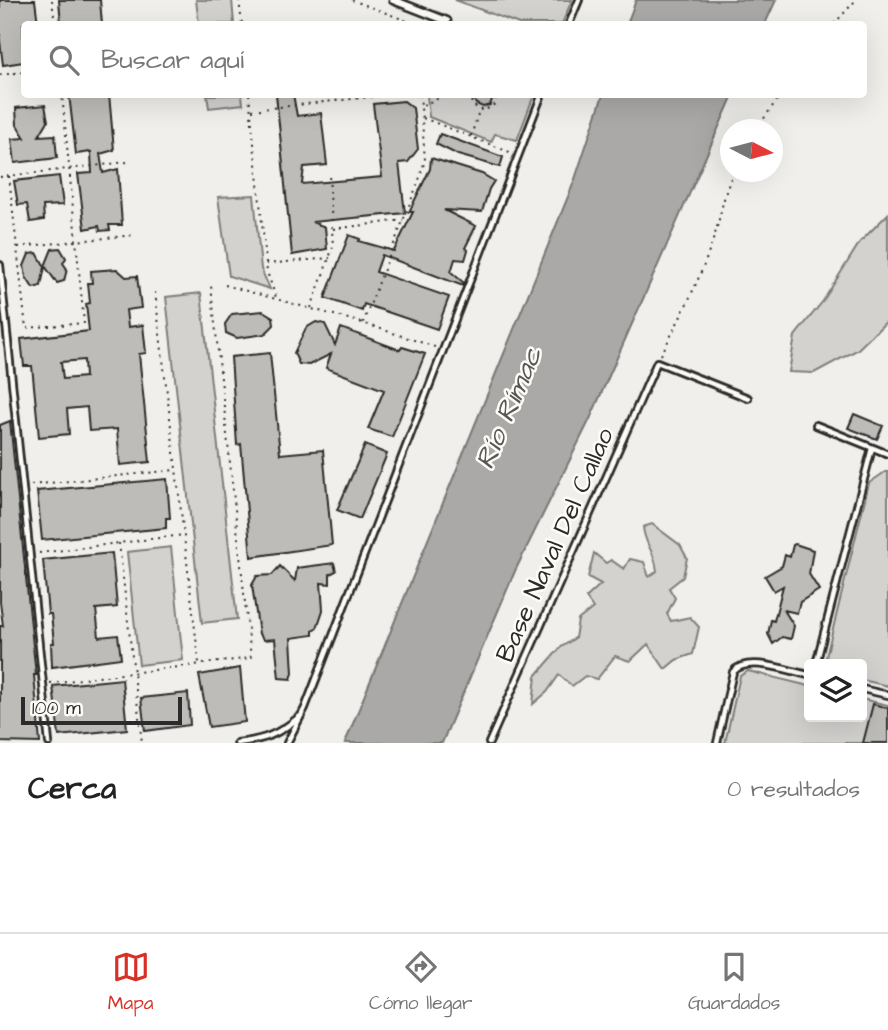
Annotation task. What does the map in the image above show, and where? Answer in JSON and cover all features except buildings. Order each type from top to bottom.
[{"type":"street","points":[[393,0],[447,21]]},
{"type":"lane","points":[[570,21],[579,0]]},
{"type":"lane","points":[[288,743],[302,714],[540,98]]},
{"type":"lane","points":[[0,265],[49,743]]},
{"type":"lane","points":[[657,362],[748,398]]},
{"type":"lane","name":"Base Naval Del Callao","points":[[489,743],[657,362]]},
{"type":"lane","points":[[816,425],[888,454]]},
{"type":"lane","points":[[817,659],[872,448]]},
{"type":"lane","points":[[717,743],[733,672],[738,665],[750,663],[804,675]]},
{"type":"lane","points":[[867,690],[888,695]]},
{"type":"lane","points":[[237,743],[262,741],[302,714]]},
{"type":"path","points":[[52,0],[55,21]]},
{"type":"path","points":[[239,0],[242,21]]},
{"type":"path","points":[[352,0],[407,21]]},
{"type":"path","points":[[837,21],[856,0]]},
{"type":"path","points":[[0,75],[21,72]]},
{"type":"path","points":[[9,176],[26,328],[84,323],[62,98]]},
{"type":"path","points":[[249,98],[267,264],[278,301]]},
{"type":"path","points":[[251,111],[363,98]]},
{"type":"path","points":[[363,323],[425,160],[420,98]]},
{"type":"path","points":[[421,105],[438,98]]},
{"type":"path","points":[[471,98],[472,105],[480,110],[492,107],[495,98]]},
{"type":"path","points":[[764,119],[778,98]]},
{"type":"path","points":[[471,137],[480,110]]},
{"type":"path","points":[[422,118],[518,155]]},
{"type":"path","points":[[0,177],[127,162]]},
{"type":"path","points":[[310,309],[333,247],[329,174]]},
{"type":"path","points":[[657,362],[683,312],[713,241],[729,182]]},
{"type":"path","points":[[333,229],[404,220]]},
{"type":"path","points":[[17,247],[135,235]]},
{"type":"path","points":[[267,264],[331,258]]},
{"type":"path","points":[[225,285],[363,323],[443,349]]},
{"type":"path","points":[[43,684],[251,657],[211,286]]},
{"type":"path","points":[[155,292],[199,664]]},
{"type":"path","points":[[23,486],[176,470]]},
{"type":"path","points":[[29,554],[184,535]]},
{"type":"path","points":[[119,543],[142,743]]},
{"type":"shaded area","points":[[196,0],[232,0],[234,21],[199,21]]},
{"type":"shaded area","points":[[455,0],[572,0],[563,21],[511,21]]},
{"type":"shaded area","points":[[207,98],[242,98],[243,104],[209,108]]},
{"type":"shaded area","points":[[427,98],[533,98],[517,140],[495,134],[491,142],[429,117]]},
{"type":"shaded area","points":[[254,195],[261,269],[270,289],[229,276],[218,197]]},
{"type":"shaded area","points":[[888,214],[888,320],[857,350],[814,373],[789,372],[795,336],[823,301],[860,242]]},
{"type":"shaded area","points":[[201,293],[237,619],[202,623],[166,297]]},
{"type":"shaded area","points":[[888,472],[888,686],[867,681],[867,659],[826,657],[869,483]]},
{"type":"shaded area","points":[[652,524],[680,545],[687,558],[683,577],[669,588],[675,598],[667,614],[671,621],[690,617],[699,627],[693,654],[676,660],[665,669],[648,644],[630,661],[615,656],[597,679],[585,676],[572,686],[559,675],[547,692],[533,704],[536,676],[560,648],[575,638],[578,620],[593,608],[586,598],[601,584],[588,577],[594,553],[606,563],[611,560],[624,569],[630,559],[644,562],[649,577],[657,571],[643,527]]},
{"type":"shaded area","points":[[171,547],[183,660],[139,665],[127,552]]},
{"type":"shaded area","points":[[748,671],[804,685],[804,722],[867,722],[867,700],[888,705],[888,743],[725,743],[740,676]]},
{"type":"water","points":[[636,0],[776,0],[766,21],[628,21]]},
{"type":"water","name":"Río Rímac","points":[[602,98],[732,98],[722,119],[720,119],[720,124],[590,419],[515,571],[442,743],[345,743],[574,182]]}]
